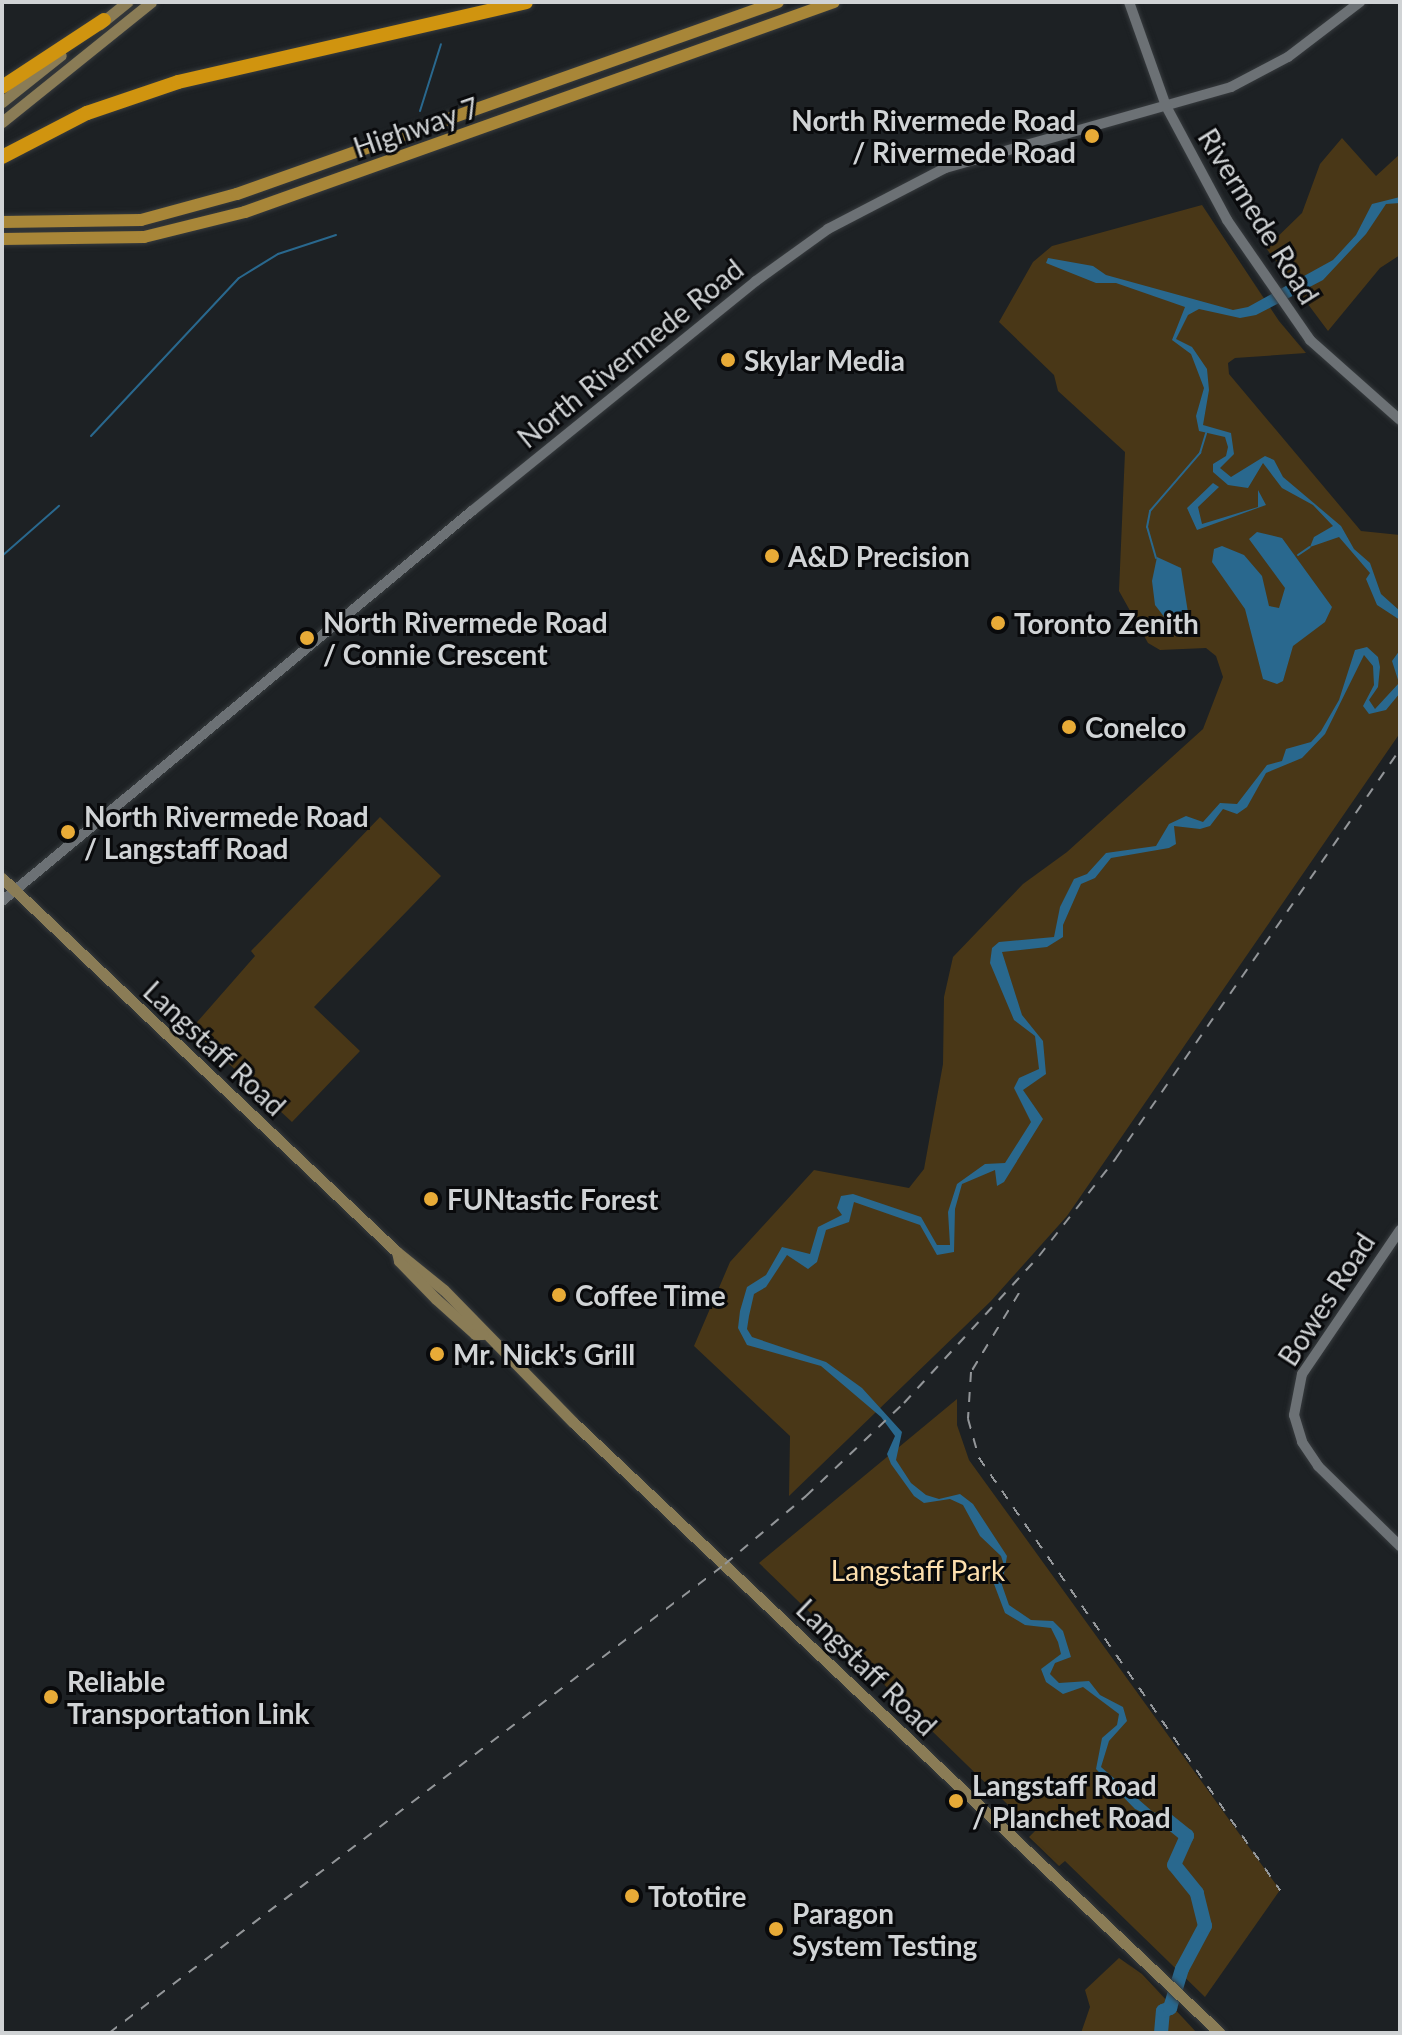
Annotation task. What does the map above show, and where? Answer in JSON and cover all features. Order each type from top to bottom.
[{"type":"highway","points":[[2,157],[87,113],[178,82],[526,2]]},
{"type":"highway","points":[[2,87],[104,20]]},
{"type":"main road","points":[[2,102],[127,2]]},
{"type":"main road","points":[[2,122],[151,2]]},
{"type":"main road","name":"Highway 7","points":[[2,222],[141,220],[237,194],[778,2]]},
{"type":"main road","name":"Highway 7","points":[[2,239],[144,237],[245,212],[834,2]]},
{"type":"main road","name":"Langstaff Road","points":[[2,878],[397,1252],[444,1290],[483,1334],[1220,2033]]},
{"type":"street","name":"Rivermede Road","points":[[1129,2],[1166,106],[1212,195],[1295,320],[1344,375],[1400,420]]},
{"type":"street","name":"North Rivermede Road","points":[[2,901],[709,318],[816,238],[945,168],[1166,106],[1262,74],[1360,2]]},
{"type":"street","name":"Bowes Road","points":[[1400,1230],[1309,1362],[1297,1388],[1294,1415],[1302,1442],[1318,1466],[1400,1546]]},
{"type":"green space","points":[[1342,138],[1376,176],[1400,154],[1400,255],[1380,268],[1328,331],[1266,248],[1302,213],[1320,164]]},
{"type":"green space","points":[[1202,205],[1279,321],[1306,353],[1235,358],[1228,363],[1229,374],[1361,531],[1400,535],[1400,733],[1067,1216],[991,1301],[789,1496],[790,1436],[694,1346],[730,1262],[814,1170],[909,1188],[924,1169],[943,1064],[944,997],[953,957],[1023,884],[1067,852],[1203,729],[1223,677],[1216,656],[1206,648],[1160,650],[1148,643],[1119,591],[1125,452],[1058,391],[1054,375],[999,322],[1033,262],[1052,246]]},
{"type":"green space","points":[[380,817],[441,876],[314,1007],[360,1051],[292,1122],[191,1029],[255,956],[251,951]]},
{"type":"green space","name":"Langstaff Park","points":[[957,1399],[957,1425],[969,1460],[1280,1890],[1205,1997],[1065,1861],[1059,1866],[1029,1837],[1035,1831],[759,1563]]},
{"type":"green space","points":[[1119,1958],[1142,1974],[1197,2033],[1081,2033],[1090,2007],[1085,1990]]},
{"type":"water","points":[[1400,197],[1400,203],[1386,204],[1366,234],[1323,280],[1256,315],[1240,318],[1199,309],[1188,315],[1176,339],[1192,347],[1207,369],[1209,390],[1203,425],[1231,433],[1234,454],[1220,468],[1231,477],[1265,456],[1274,460],[1283,477],[1341,526],[1354,549],[1370,563],[1381,594],[1400,611],[1400,620],[1377,605],[1366,579],[1370,573],[1339,537],[1310,547],[1314,537],[1333,526],[1313,505],[1282,488],[1263,463],[1248,488],[1228,485],[1213,472],[1213,464],[1226,456],[1228,447],[1225,437],[1199,431],[1196,416],[1204,388],[1191,354],[1172,340],[1185,307],[1116,283],[1096,283],[1046,263],[1048,258],[1093,266],[1106,275],[1233,310],[1248,307],[1333,260],[1356,235],[1372,204]]},
{"type":"water","points":[[1213,483],[1219,487],[1198,507],[1202,524],[1258,507],[1258,490],[1266,505],[1197,530],[1187,508]]},
{"type":"water","points":[[1257,532],[1282,538],[1332,607],[1325,622],[1293,646],[1283,681],[1277,684],[1263,679],[1245,609],[1212,562],[1214,549],[1222,546],[1244,555],[1262,576],[1269,606],[1279,608],[1285,588],[1249,539]]},
{"type":"water","points":[[1157,557],[1181,568],[1189,619],[1165,618],[1155,605],[1152,581]]},
{"type":"water","points":[[1367,647],[1378,657],[1380,667],[1378,687],[1369,700],[1375,709],[1399,683],[1392,661],[1400,650],[1400,693],[1386,710],[1369,714],[1363,706],[1374,685],[1373,666],[1364,655],[1325,734],[1302,758],[1266,773],[1247,807],[1237,814],[1223,809],[1210,826],[1200,829],[1174,826],[1176,844],[1169,848],[1111,858],[1095,878],[1081,884],[1063,925],[1063,937],[1047,947],[1002,952],[1022,1015],[1043,1041],[1046,1074],[1023,1090],[1043,1119],[1004,1182],[997,1186],[995,1170],[962,1184],[955,1209],[954,1252],[937,1255],[920,1225],[854,1202],[849,1222],[826,1230],[817,1262],[808,1269],[787,1255],[766,1287],[754,1294],[749,1316],[747,1329],[752,1337],[826,1362],[862,1388],[902,1432],[896,1460],[911,1483],[926,1495],[939,1499],[960,1494],[973,1504],[1007,1556],[1002,1585],[1009,1605],[1031,1620],[1053,1621],[1063,1631],[1071,1657],[1055,1663],[1050,1674],[1059,1683],[1089,1681],[1100,1695],[1123,1707],[1127,1721],[1109,1741],[1101,1767],[1153,1812],[1177,1820],[1180,1830],[1135,1809],[1096,1769],[1102,1738],[1117,1725],[1119,1714],[1083,1687],[1063,1694],[1046,1682],[1041,1669],[1061,1654],[1058,1642],[1051,1628],[1025,1625],[1005,1613],[994,1584],[1004,1565],[1001,1556],[980,1536],[963,1505],[950,1499],[924,1503],[914,1496],[891,1464],[887,1454],[895,1436],[881,1417],[821,1366],[747,1345],[738,1328],[740,1311],[747,1287],[766,1275],[782,1247],[810,1254],[818,1227],[842,1215],[837,1208],[841,1196],[853,1194],[921,1217],[937,1245],[950,1245],[948,1212],[957,1184],[985,1164],[1005,1163],[1031,1122],[1014,1088],[1019,1078],[1039,1069],[1035,1036],[1014,1020],[990,963],[992,948],[999,942],[1054,937],[1060,907],[1074,879],[1087,874],[1106,853],[1156,846],[1169,824],[1186,816],[1203,822],[1220,803],[1237,804],[1267,765],[1282,761],[1286,749],[1311,742],[1321,731],[1339,700],[1355,650]]},
{"type":"waterway","points":[[420,111],[441,44]]},
{"type":"waterway","points":[[91,436],[239,278],[278,254],[336,235]]},
{"type":"waterway","points":[[1156,558],[1147,527],[1150,511],[1200,453],[1206,433]]},
{"type":"waterway","points":[[2,556],[59,506]]},
{"type":"waterway","points":[[1298,555],[1310,547]]},
{"type":"waterway","points":[[1161,2033],[1163,2011],[1170,2008],[1182,1969],[1205,1926],[1197,1893],[1174,1865],[1187,1836],[1167,1820]]},
{"type":"railway","points":[[109,2033],[725,1564],[806,1496],[904,1403],[1039,1256],[1116,1158],[1400,750]]},
{"type":"railway","points":[[1019,1293],[971,1372],[968,1419],[979,1458],[1280,1890]]},
{"type":"place","name":"North Rivermede Road / Rivermede Road","points":[[1092,136]]},
{"type":"place","name":"Skylar Media","points":[[728,360]]},
{"type":"place","name":"A&D Precision","points":[[772,556]]},
{"type":"place","name":"Toronto Zenith","points":[[998,623]]},
{"type":"place","name":"North Rivermede Road / Connie Crescent","points":[[307,638]]},
{"type":"place","name":"Conelco","points":[[1069,727]]},
{"type":"place","name":"North Rivermede Road / Langstaff Road","points":[[68,832]]},
{"type":"place","name":"FUNtastic Forest","points":[[431,1199]]},
{"type":"place","name":"Coffee Time","points":[[559,1295]]},
{"type":"place","name":"Mr. Nick's Grill","points":[[437,1354]]},
{"type":"place","name":"Reliable Transportation Link","points":[[51,1697]]},
{"type":"place","name":"Langstaff Road / Planchet Road","points":[[956,1801]]},
{"type":"place","name":"Tototire","points":[[632,1896]]},
{"type":"place","name":"Paragon System Testing","points":[[776,1929]]}]
